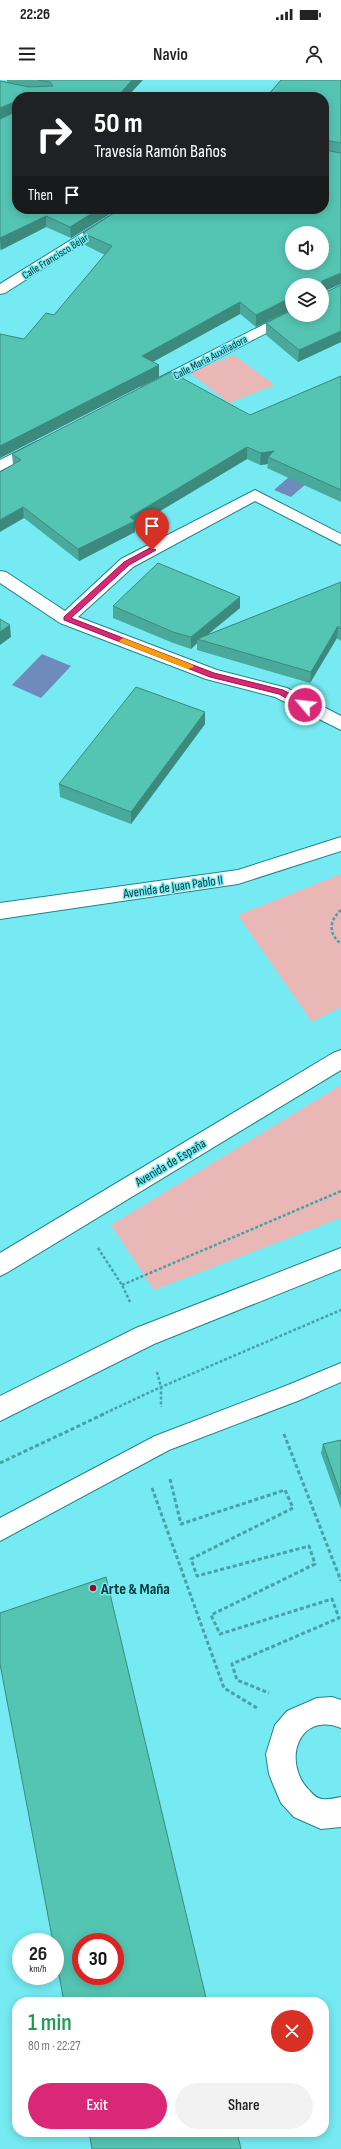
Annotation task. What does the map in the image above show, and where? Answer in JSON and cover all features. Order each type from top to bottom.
[{"type":"street","name":"Calle Francisco Béjar","points":[[0,290],[122,214]]},
{"type":"street","name":"Calle María Auxiliadora","points":[[133,397],[285,318]]},
{"type":"street","points":[[0,466],[49,441]]},
{"type":"street","points":[[66,618],[127,563],[255,495],[341,540]]},
{"type":"street","points":[[0,576],[66,618],[212,675],[281,692],[341,724]]},
{"type":"street","name":"Avenida de Juan Pablo II","points":[[0,911],[238,877],[341,844]]},
{"type":"street","name":"Avenida de España","points":[[0,1265],[341,1059]]},
{"type":"street","points":[[0,1409],[145,1336],[341,1258]]},
{"type":"street","points":[[329,1713],[309,1713],[296,1722],[286,1734],[281,1749],[280,1766],[285,1783],[291,1792],[308,1808],[323,1814],[341,1812]]},
{"type":"lane","points":[[0,1530],[162,1444],[341,1372]]},
{"type":"path","points":[[341,910],[331,920],[330,927],[336,941],[341,944]]},
{"type":"path","points":[[122,1285],[341,1191]]},
{"type":"path","points":[[78,1218],[122,1285],[145,1336],[161,1387],[162,1444],[181,1524],[285,1490],[293,1508],[191,1559],[197,1576],[309,1546],[315,1564],[211,1615],[220,1634],[332,1599],[339,1618],[232,1664],[237,1680],[329,1713]]},
{"type":"path","points":[[0,1463],[161,1387],[341,1310]]},
{"type":"path","points":[[272,1401],[341,1581]]},
{"type":"path","points":[[140,1455],[224,1688]]},
{"type":"shaded area","points":[[234,355],[275,385],[229,403],[189,372]]},
{"type":"shaded area","points":[[341,874],[341,1007],[312,1022],[238,915]]},
{"type":"shaded area","points":[[341,1085],[341,1218],[154,1290],[111,1225]]},
{"type":"water","points":[[298,469],[314,477],[291,497],[274,490]]},
{"type":"water","points":[[42,654],[71,666],[41,698],[12,685]]},
{"type":"building","points":[[38,80],[132,80],[121,92],[12,92],[12,103],[0,108],[0,81],[29,87],[53,86],[50,82]]},
{"type":"building","points":[[281,80],[341,80],[341,143],[329,141],[329,92],[270,92]]},
{"type":"building","points":[[12,113],[12,214],[91,214],[70,227],[46,216],[0,238],[0,119]]},
{"type":"building","points":[[329,151],[341,153],[341,273],[329,278],[285,278],[285,300],[256,315],[240,302],[142,356],[159,365],[0,446],[0,334],[24,339],[46,313],[54,315],[112,246],[83,233],[112,214],[329,214]]},
{"type":"building","points":[[341,285],[341,331],[299,350],[266,323],[285,314],[285,322],[329,322],[329,291]]},
{"type":"building","points":[[171,372],[250,415],[341,376],[341,490],[268,457],[274,451],[261,453],[247,447],[130,517],[135,521],[78,549],[23,507],[0,520],[0,472],[21,460],[12,454]]},
{"type":"building","points":[[158,563],[240,597],[191,637],[173,632],[113,606]]},
{"type":"building","points":[[341,582],[341,629],[338,626],[311,672],[197,639]]},
{"type":"building","points":[[0,619],[10,625],[0,632]]},
{"type":"building","points":[[136,687],[205,712],[131,812],[59,784]]},
{"type":"building","points":[[341,1440],[341,1495],[323,1444]]},
{"type":"building","points":[[106,1577],[206,1997],[63,1997],[61,1985],[64,1985],[64,1933],[51,1933],[0,1664],[0,1613]]},
{"type":"building","points":[[90,2137],[238,2137],[241,2149],[92,2149]]},
{"type":"slow traffic","points":[[123,641],[191,667]]},
{"type":"place","name":"Arte & Maña","points":[[93,1588]]},
{"type":"route","points":[[152,550],[127,563],[66,618],[212,675],[281,692],[305,705]]}]
